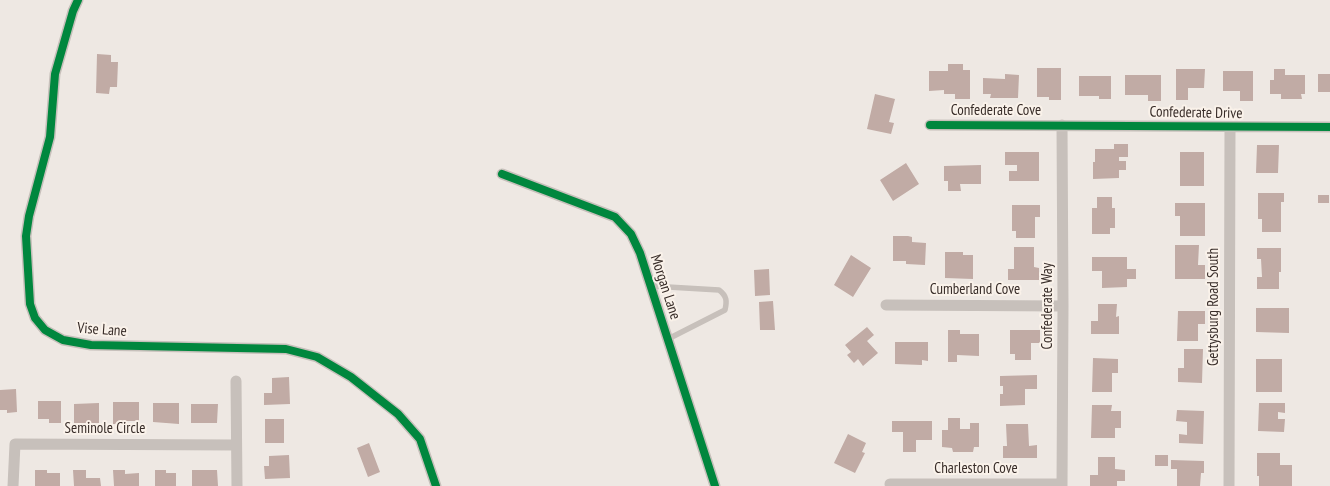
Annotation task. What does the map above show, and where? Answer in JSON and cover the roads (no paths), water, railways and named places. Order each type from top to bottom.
[{"type":"street","name":"Vise Lane","points":[[78,0],[73,11],[55,74],[50,137],[29,216],[26,236],[30,304],[35,318],[45,330],[63,340],[91,345],[286,348],[317,357],[351,377],[398,414],[420,439],[436,486]]},
{"type":"street","name":"Confederate Cove","points":[[930,125],[1062,125]]},
{"type":"street","name":"Confederate Drive","points":[[1062,125],[1330,127]]},
{"type":"street","name":"Confederate Way","points":[[1062,125],[1062,485]]},
{"type":"street","name":"Gettysburg Road South","points":[[1229,486],[1230,127]]},
{"type":"street","name":"Morgan Lane","points":[[502,174],[615,217],[632,234],[651,286],[715,486]]},
{"type":"street","name":"Cumberland Cove","points":[[886,304],[1063,306]]},
{"type":"street","points":[[236,381],[237,486]]},
{"type":"street","name":"Seminole Circle","points":[[13,486],[15,444],[236,445]]},
{"type":"street","name":"Charleston Cove","points":[[890,484],[1062,485]]},
{"type":"lane","points":[[651,286],[719,290],[725,295],[727,302],[725,310],[668,339]]}]
